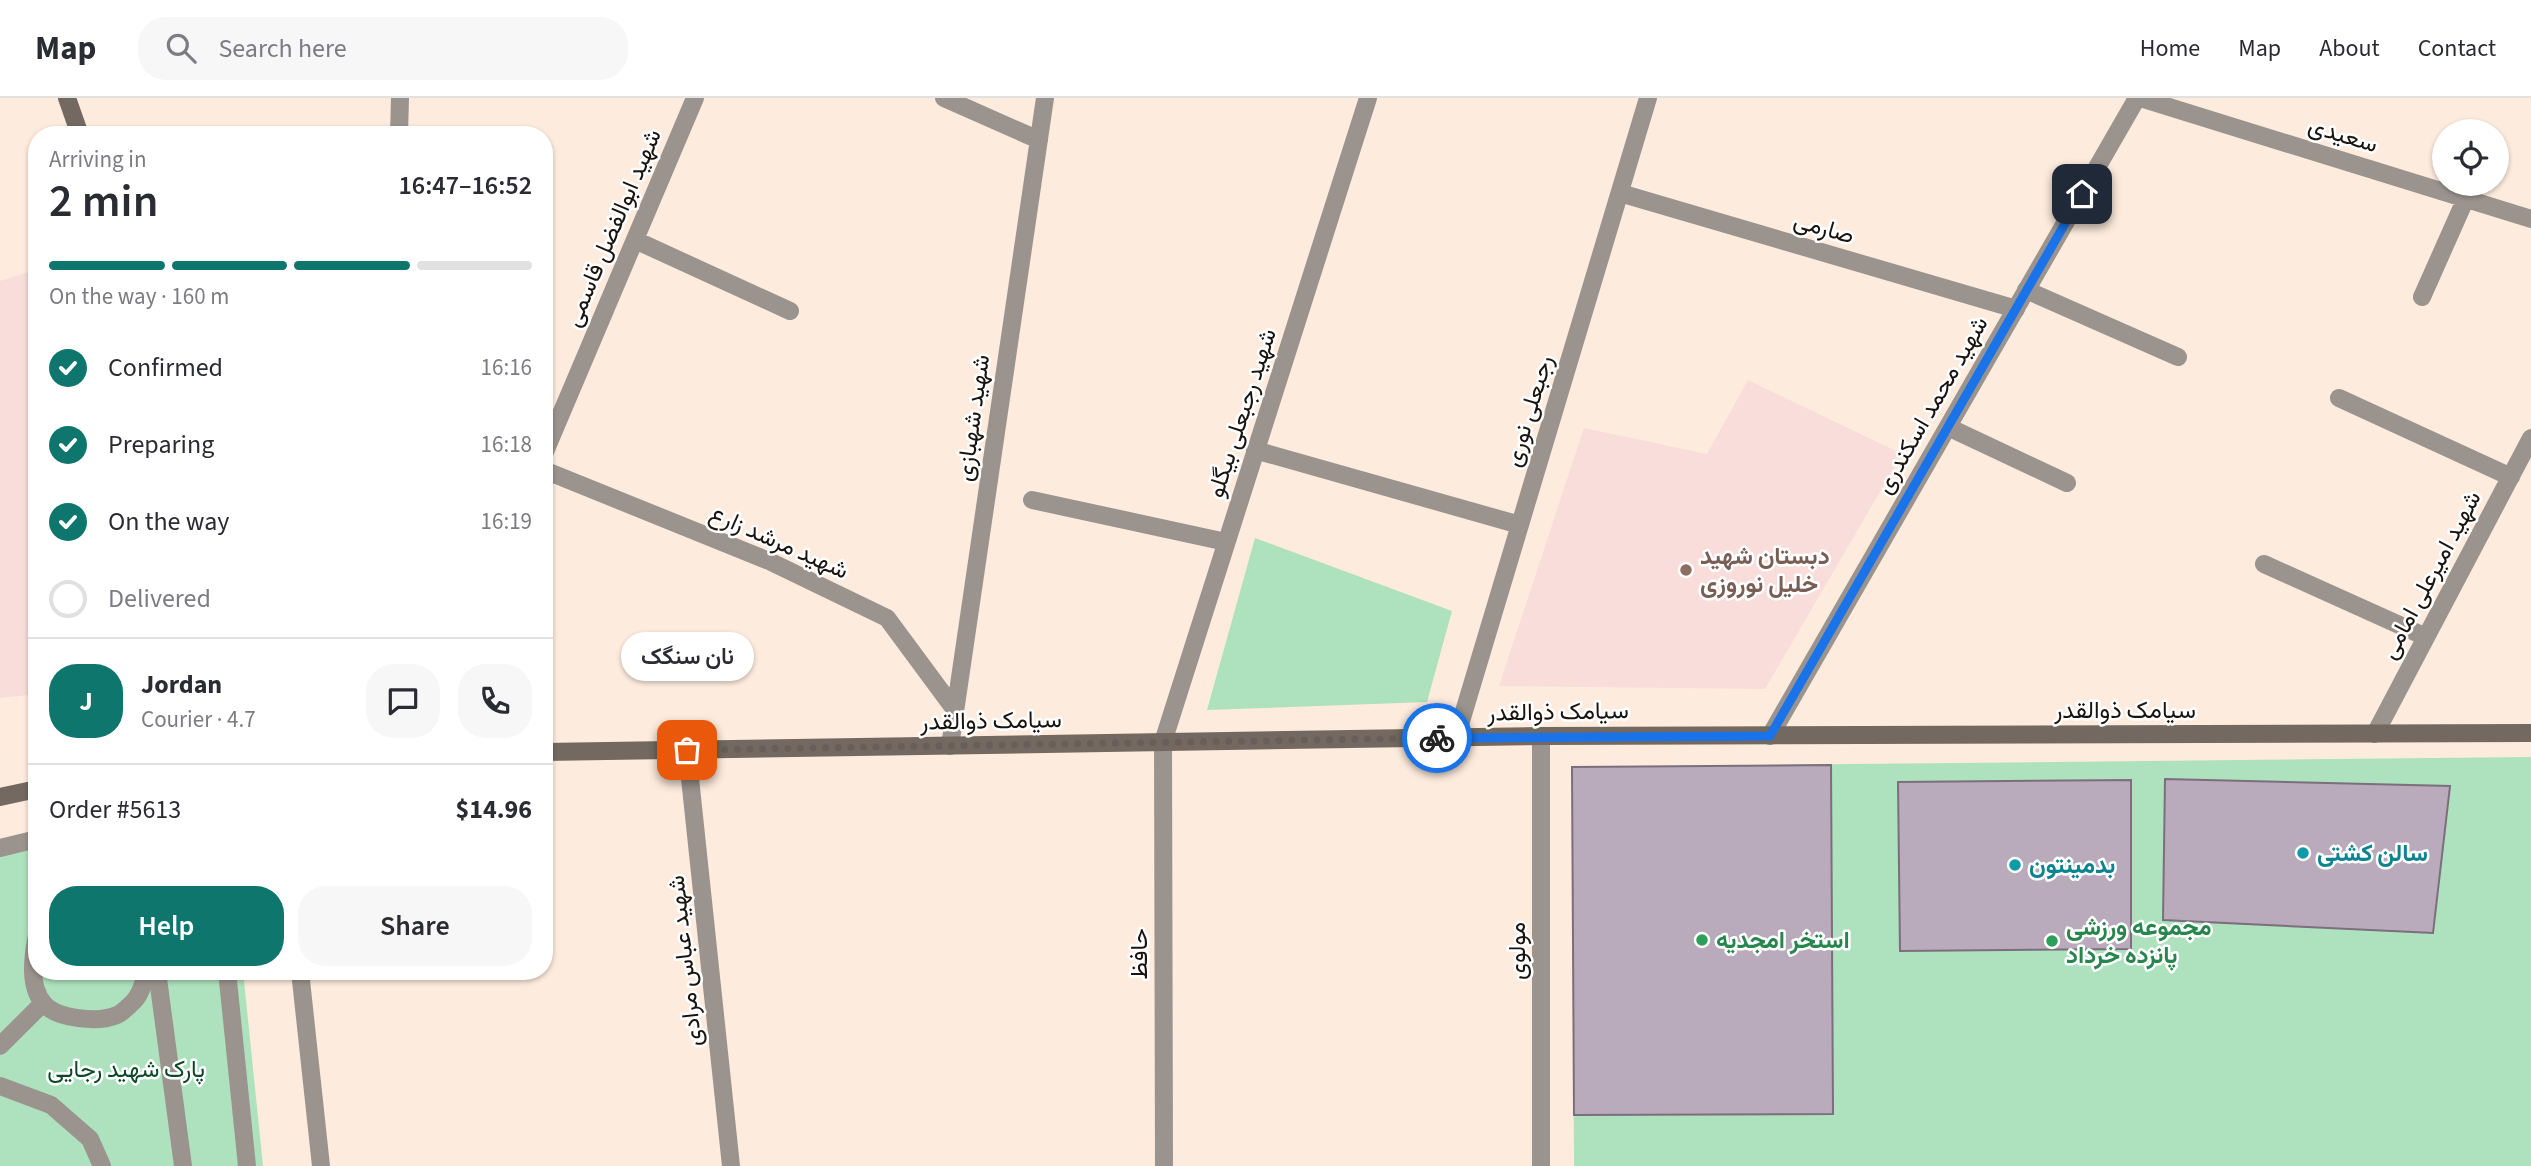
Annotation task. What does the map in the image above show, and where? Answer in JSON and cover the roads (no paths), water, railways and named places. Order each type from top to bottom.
[{"type":"street","points":[[67,98],[77,126]]},
{"type":"street","points":[[399,126],[400,98]]},
{"type":"street","name":"شهید ابوالفضل قاسمی","points":[[553,433],[695,98]]},
{"type":"street","points":[[944,98],[1039,140]]},
{"type":"street","name":"شهید شهبازی","points":[[950,746],[1045,98]]},
{"type":"street","name":"شهید رجبعلی بیگلو","points":[[1163,742],[1368,98]]},
{"type":"street","name":"رجبعلی نوری","points":[[1456,738],[1648,98]]},
{"type":"street","name":"سعیدی","points":[[2139,98],[2531,219]]},
{"type":"street","name":"شهید محمد اسکندری","points":[[1770,736],[2139,98]]},
{"type":"street","name":"صارمی","points":[[1620,193],[2015,309]]},
{"type":"street","points":[[2423,297],[2466,198]]},
{"type":"street","points":[[635,240],[790,311]]},
{"type":"street","points":[[2026,290],[2178,357]]},
{"type":"street","points":[[2339,398],[2511,477]]},
{"type":"street","points":[[1948,427],[2067,483]]},
{"type":"street","name":"شهید امیرعلی امامی","points":[[2375,734],[2531,438]]},
{"type":"street","points":[[1255,450],[1520,525]]},
{"type":"street","name":"شهید مرشد زارع","points":[[553,474],[769,561],[887,618],[955,710]]},
{"type":"street","points":[[1032,500],[1226,542]]},
{"type":"street","points":[[2264,564],[2426,637]]},
{"type":"street","name":"سیامک ذوالقدر","points":[[553,752],[1541,736],[2531,733]]},
{"type":"street","name":"مولوی","points":[[1541,736],[1541,1166]]},
{"type":"street","name":"حافظ","points":[[1163,742],[1164,1166]]},
{"type":"street","name":"شهید عباس مرادی","points":[[687,750],[731,1166]]},
{"type":"street","points":[[0,797],[28,791]]},
{"type":"street","points":[[0,848],[28,841]]},
{"type":"street","points":[[35,980],[43,1003],[58,1013],[75,1018],[117,1015],[136,1000],[144,980]]},
{"type":"street","points":[[158,980],[183,1166]]},
{"type":"street","points":[[229,980],[247,1166]]},
{"type":"street","points":[[301,980],[321,1166]]},
{"type":"street","points":[[0,1046],[43,1003]]},
{"type":"street","points":[[0,1086],[51,1105],[90,1139],[102,1166]]},
{"type":"place","name":"دبستان شهید خلیل نوروزی","points":[[1686,570]]},
{"type":"place","name":"نان سنگک","points":[[687,750]]},
{"type":"place","name":"سالن کشتی","points":[[2303,853]]},
{"type":"place","name":"بدمینتون","points":[[2015,865]]},
{"type":"place","name":"استخر امجدیه","points":[[1702,940]]},
{"type":"place","name":"مجموعه ورزشی پانزده خرداد","points":[[2052,941]]},
{"type":"park label","name":"پارک شهید رجایی","points":[[126,1069]]}]
